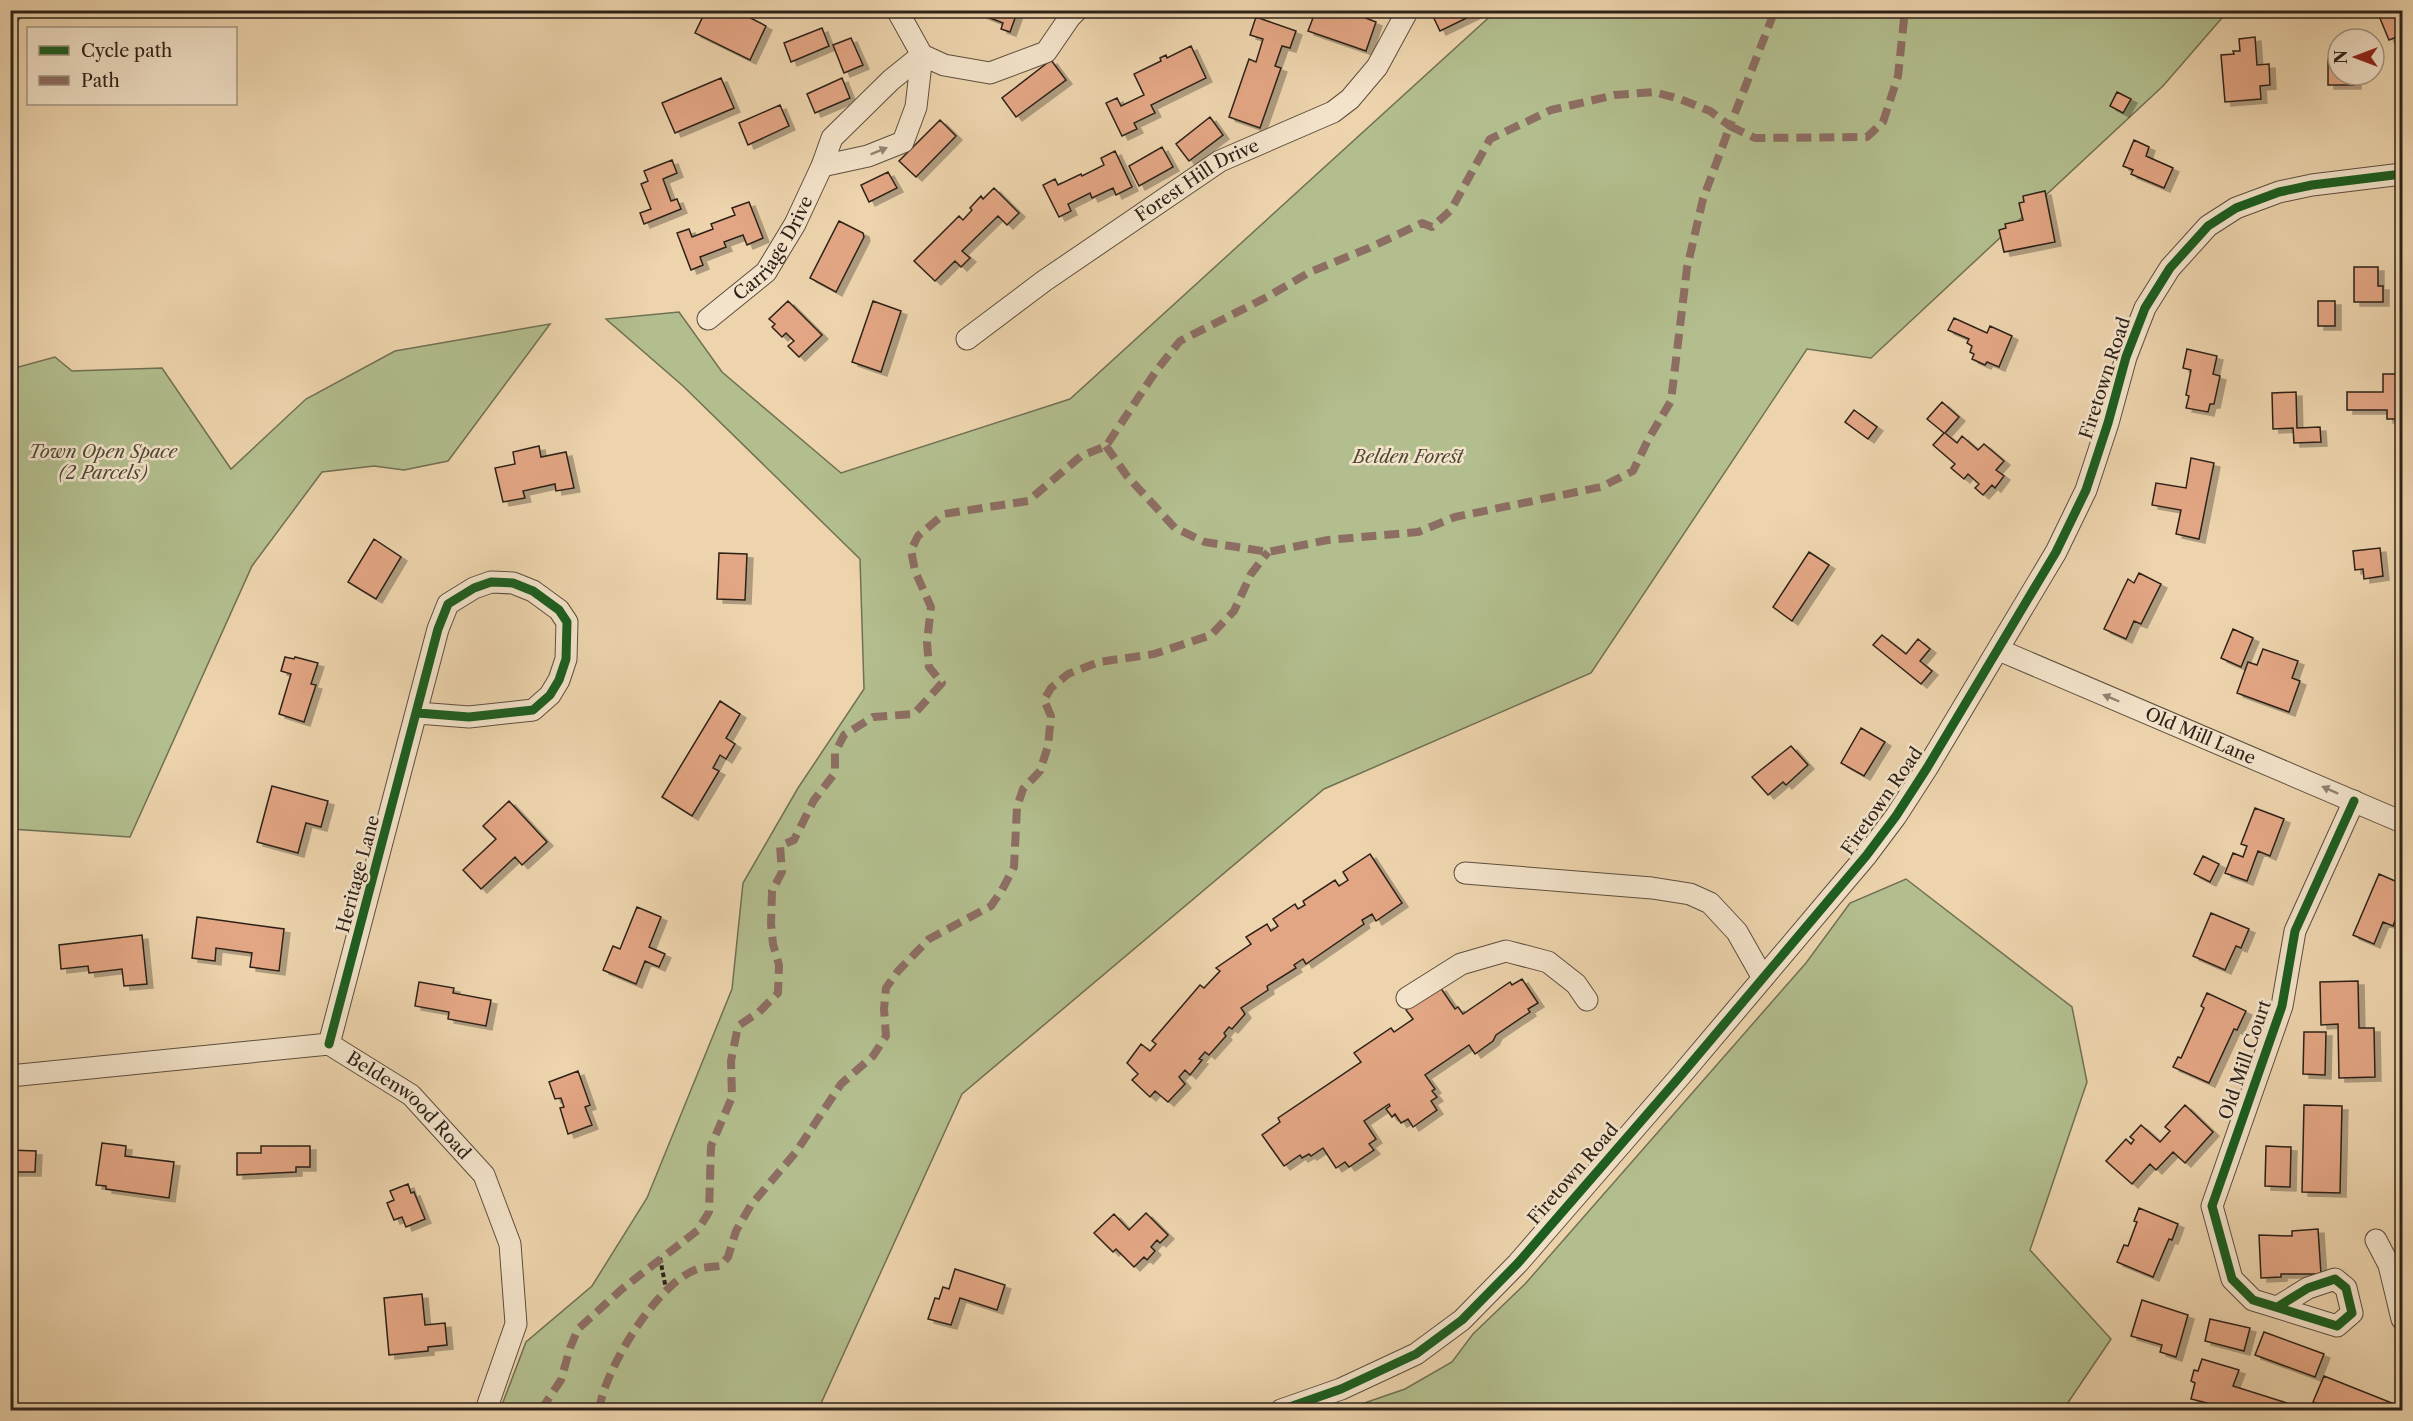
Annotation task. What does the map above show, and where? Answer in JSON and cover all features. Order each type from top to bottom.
[{"type":"street","points":[[822,166],[868,156],[903,142],[916,106],[922,55],[897,10]]},
{"type":"street","points":[[922,55],[944,65],[990,73],[1046,52],[1077,10]]},
{"type":"street","name":"Forest Hill Drive","points":[[967,339],[1044,281],[1220,161],[1333,112],[1350,99],[1377,67],[1408,10]]},
{"type":"street","name":"Carriage Drive","points":[[708,319],[766,272],[795,224],[822,166],[832,138],[891,80],[922,55]]},
{"type":"street","name":"Firetown Road","points":[[1281,1410],[1341,1389],[1416,1354],[1462,1320],[1518,1263],[1866,856],[1896,816],[1999,650],[2056,552],[2086,490],[2126,357],[2145,308],[2170,268],[2208,226],[2236,208],[2279,192],[2312,185],[2403,174]]},
{"type":"street","name":"Heritage Lane","points":[[329,1044],[418,713],[438,629],[448,604],[474,588],[491,582],[513,583],[533,591],[559,610],[567,622],[566,659],[559,680],[550,695],[533,710],[469,717],[418,713]]},
{"type":"street","name":"Old Mill Lane","points":[[1999,650],[2403,822]]},
{"type":"street","name":"Old Mill Court","points":[[2279,1306],[2253,1300],[2232,1279],[2219,1239],[2212,1206],[2282,1006],[2295,931],[2354,801]]},
{"type":"street","points":[[1465,873],[1652,888],[1690,894],[1710,903],[1737,932],[1763,978]]},
{"type":"street","points":[[1407,998],[1461,964],[1506,951],[1548,962],[1576,984],[1587,1000]]},
{"type":"street","name":"Beldenwood Road","points":[[10,1076],[329,1044],[411,1095],[484,1175],[510,1244],[516,1324],[486,1410]]},
{"type":"street","points":[[2376,1240],[2389,1265],[2403,1319]]},
{"type":"path","points":[[660,1258],[666,1289]]},
{"type":"green space","name":"Belden Forest","points":[[1496,11],[2228,11],[2163,86],[1871,358],[1807,349],[1591,673],[1324,789],[962,1094],[818,1410],[500,1410],[526,1342],[592,1286],[647,1198],[732,989],[743,883],[798,788],[864,689],[860,559],[683,386],[606,319],[679,312],[722,372],[841,473],[1070,399]]},
{"type":"green space","name":"Town Open Space (2 Parcels)","points":[[550,324],[448,461],[404,470],[374,466],[322,472],[252,566],[130,837],[11,829],[11,369],[55,357],[72,371],[162,368],[231,469],[306,399],[395,351]]},
{"type":"green space","points":[[1906,879],[2072,1007],[2087,1082],[2030,1250],[2111,1339],[2063,1410],[1344,1410],[1405,1389],[1452,1362],[1473,1334],[1525,1284],[1806,963],[1850,903]]},
{"type":"building","points":[[706,10],[735,10],[766,26],[750,60],[695,33]]},
{"type":"building","points":[[982,10],[1018,10],[1010,32],[1001,29],[1003,23],[980,14]]},
{"type":"building","points":[[1316,10],[1345,10],[1376,22],[1366,51],[1308,31]]},
{"type":"building","points":[[1430,10],[1483,10],[1440,31]]},
{"type":"building","points":[[2394,10],[2402,10],[2402,35],[2389,40],[2386,27],[2384,27],[2379,16]]},
{"type":"building","points":[[1256,17],[1296,31],[1290,48],[1282,46],[1275,66],[1281,68],[1260,128],[1229,117],[1249,59],[1256,62],[1263,39],[1250,35]]},
{"type":"building","points":[[822,28],[829,46],[791,62],[784,43]]},
{"type":"building","points":[[2255,37],[2257,65],[2269,64],[2270,85],[2260,86],[2261,99],[2225,102],[2221,55],[2240,51],[2239,39]]},
{"type":"building","points":[[851,38],[863,65],[844,73],[833,45]]},
{"type":"building","points":[[1191,46],[1206,78],[1151,105],[1155,113],[1134,123],[1137,129],[1122,136],[1106,103],[1117,98],[1121,106],[1144,95],[1134,74],[1161,61],[1160,58],[1166,55],[1167,58]]},
{"type":"building","points":[[1051,60],[1066,80],[1016,117],[1002,98]]},
{"type":"building","points":[[721,78],[734,108],[675,133],[662,103]]},
{"type":"building","points":[[842,78],[850,98],[815,113],[807,94]]},
{"type":"building","points":[[2117,92],[2131,99],[2123,113],[2110,106]]},
{"type":"building","points":[[780,105],[789,126],[748,145],[739,123]]},
{"type":"building","points":[[1210,117],[1223,135],[1189,161],[1176,144]]},
{"type":"building","points":[[940,120],[956,136],[916,177],[899,161]]},
{"type":"building","points":[[2134,140],[2149,147],[2146,156],[2173,168],[2164,188],[2131,174],[2133,170],[2123,166]]},
{"type":"building","points":[[1162,147],[1173,167],[1139,186],[1129,166]]},
{"type":"building","points":[[1115,151],[1132,187],[1116,195],[1113,188],[1092,198],[1090,193],[1068,204],[1071,211],[1059,217],[1043,185],[1055,179],[1058,185],[1081,174],[1082,176],[1104,165],[1101,158]]},
{"type":"building","points":[[672,160],[677,173],[663,179],[671,201],[677,199],[681,209],[644,224],[640,213],[651,209],[641,184],[648,181],[644,171]]},
{"type":"building","points":[[888,172],[897,188],[869,202],[861,185]]},
{"type":"building","points":[[994,188],[1019,213],[1007,225],[998,216],[962,251],[970,258],[961,267],[955,261],[935,281],[914,261],[959,216],[963,220],[981,196],[983,199]]},
{"type":"building","points":[[2045,191],[2055,242],[2004,252],[1999,230],[2006,228],[2005,224],[2023,220],[2019,203],[2024,202],[2023,196]]},
{"type":"building","points":[[749,202],[763,238],[747,245],[743,235],[724,242],[726,247],[700,257],[703,265],[691,270],[677,233],[689,229],[692,237],[713,229],[711,224],[735,215],[732,208]]},
{"type":"building","points":[[839,221],[863,233],[864,237],[836,292],[810,278]]},
{"type":"building","points":[[2354,267],[2378,267],[2378,286],[2383,286],[2383,302],[2354,302]]},
{"type":"building","points":[[788,301],[822,335],[799,357],[788,346],[794,341],[786,333],[782,337],[772,327],[775,324],[769,319]]},
{"type":"building","points":[[873,301],[901,311],[881,372],[852,362]]},
{"type":"building","points":[[2318,301],[2335,301],[2335,326],[2318,326]]},
{"type":"building","points":[[1954,318],[1987,333],[1990,326],[2012,336],[1999,367],[1987,362],[1985,365],[1972,359],[1974,354],[1970,352],[1972,346],[1967,343],[1969,339],[1948,330]]},
{"type":"building","points":[[2187,349],[2217,356],[2213,374],[2220,376],[2214,404],[2210,404],[2208,412],[2186,408],[2191,370],[2183,368]]},
{"type":"building","points":[[2383,374],[2402,374],[2402,419],[2387,419],[2387,410],[2347,410],[2347,392],[2383,392]]},
{"type":"building","points":[[2296,392],[2297,428],[2320,427],[2321,442],[2294,443],[2293,428],[2273,429],[2272,393]]},
{"type":"building","points":[[1942,402],[1959,417],[1945,433],[1957,443],[1962,436],[1978,450],[1984,444],[2004,461],[1996,470],[2004,476],[1995,488],[1992,485],[1983,495],[1975,488],[1979,484],[1968,474],[1964,479],[1951,468],[1955,464],[1933,445],[1944,433],[1927,419]]},
{"type":"building","points":[[1854,410],[1877,427],[1868,439],[1845,422]]},
{"type":"building","points":[[539,446],[541,457],[566,452],[574,488],[556,491],[555,484],[523,491],[525,498],[503,502],[495,468],[515,464],[513,452]]},
{"type":"building","points":[[2191,458],[2214,463],[2199,539],[2176,534],[2181,510],[2152,505],[2156,483],[2186,488]]},
{"type":"building","points":[[374,539],[401,557],[376,599],[348,582]]},
{"type":"building","points":[[2380,548],[2383,576],[2364,579],[2363,569],[2355,570],[2353,551]]},
{"type":"building","points":[[1809,552],[1829,565],[1792,621],[1773,607]]},
{"type":"building","points":[[719,553],[747,554],[745,600],[717,599]]},
{"type":"building","points":[[2139,573],[2161,584],[2141,624],[2134,621],[2126,639],[2104,629],[2128,579],[2134,583]]},
{"type":"building","points":[[2233,629],[2253,638],[2241,667],[2221,658]]},
{"type":"building","points":[[1882,635],[1906,654],[1918,639],[1930,649],[1920,661],[1932,671],[1921,684],[1873,645]]},
{"type":"building","points":[[2263,649],[2298,661],[2292,678],[2300,681],[2289,712],[2237,693],[2248,662],[2257,665]]},
{"type":"building","points":[[285,657],[318,663],[311,684],[316,685],[304,722],[279,714],[291,674],[281,671]]},
{"type":"building","points":[[720,701],[740,714],[726,738],[735,744],[726,759],[720,755],[713,768],[719,771],[692,816],[662,797]]},
{"type":"building","points":[[1861,728],[1885,742],[1864,776],[1841,763]]},
{"type":"building","points":[[1791,746],[1808,765],[1786,785],[1783,782],[1768,795],[1752,777]]},
{"type":"building","points":[[272,786],[328,801],[321,827],[306,823],[298,853],[257,842]]},
{"type":"building","points":[[509,801],[547,842],[522,865],[515,857],[481,889],[463,870],[496,839],[483,826]]},
{"type":"building","points":[[2255,808],[2284,819],[2270,856],[2258,851],[2247,881],[2225,873],[2233,853],[2243,857],[2247,846],[2241,844]]},
{"type":"building","points":[[1370,854],[1402,903],[1376,921],[1372,914],[1362,920],[1364,924],[1306,964],[1303,959],[1294,965],[1296,968],[1267,986],[1268,990],[1241,1008],[1245,1014],[1232,1029],[1229,1027],[1224,1033],[1226,1036],[1209,1055],[1205,1052],[1199,1059],[1202,1060],[1190,1075],[1185,1070],[1179,1077],[1185,1084],[1168,1102],[1155,1091],[1150,1097],[1132,1080],[1138,1074],[1127,1063],[1141,1044],[1150,1051],[1156,1044],[1152,1041],[1200,985],[1204,988],[1220,971],[1216,968],[1251,944],[1246,937],[1267,924],[1271,931],[1278,926],[1273,919],[1295,904],[1298,909],[1305,905],[1303,901],[1335,880],[1339,886],[1348,880],[1343,872]]},
{"type":"building","points":[[2203,856],[2219,864],[2210,882],[2194,874]]},
{"type":"building","points":[[2379,874],[2402,884],[2402,903],[2393,926],[2383,922],[2374,944],[2353,935]]},
{"type":"building","points":[[637,907],[661,917],[649,947],[665,954],[659,967],[645,961],[636,984],[603,970],[613,946],[620,949]]},
{"type":"building","points":[[2211,913],[2249,929],[2241,948],[2236,946],[2225,970],[2193,956]]},
{"type":"building","points":[[197,917],[284,929],[279,971],[250,967],[252,953],[216,948],[215,961],[192,958]]},
{"type":"building","points":[[142,935],[147,984],[124,986],[122,969],[89,973],[88,966],[61,969],[59,945]]},
{"type":"building","points":[[1522,979],[1538,1003],[1528,1009],[1530,1012],[1496,1035],[1493,1041],[1475,1054],[1469,1045],[1425,1075],[1435,1089],[1432,1091],[1437,1097],[1431,1101],[1437,1110],[1413,1127],[1408,1119],[1401,1123],[1395,1114],[1392,1117],[1386,1109],[1390,1106],[1389,1104],[1364,1121],[1376,1139],[1369,1144],[1374,1150],[1349,1167],[1345,1162],[1336,1168],[1323,1148],[1311,1156],[1309,1154],[1302,1158],[1300,1155],[1284,1166],[1262,1135],[1280,1122],[1278,1118],[1361,1062],[1354,1053],[1391,1028],[1394,1032],[1413,1019],[1406,1010],[1440,987],[1455,1009],[1458,1007],[1463,1014],[1510,982],[1512,985]]},
{"type":"building","points":[[2358,981],[2359,1028],[2374,1028],[2375,1077],[2339,1078],[2338,1024],[2321,1025],[2320,982]]},
{"type":"building","points":[[419,982],[454,988],[453,993],[491,1000],[486,1026],[448,1019],[449,1012],[415,1006]]},
{"type":"building","points":[[2207,993],[2246,1011],[2237,1030],[2234,1029],[2209,1083],[2173,1067],[2178,1057],[2181,1058],[2204,1008],[2201,1006]]},
{"type":"building","points":[[2304,1032],[2326,1032],[2325,1075],[2303,1074]]},
{"type":"building","points":[[578,1071],[590,1105],[585,1107],[592,1125],[568,1134],[560,1108],[564,1107],[561,1098],[555,1099],[549,1082]]},
{"type":"building","points":[[2185,1105],[2213,1132],[2185,1163],[2173,1152],[2156,1170],[2150,1164],[2132,1184],[2106,1161],[2126,1139],[2131,1144],[2134,1140],[2130,1137],[2141,1125],[2160,1142],[2170,1131],[2165,1127]]},
{"type":"building","points":[[2304,1105],[2342,1106],[2340,1193],[2302,1192]]},
{"type":"building","points":[[102,1143],[126,1146],[125,1156],[174,1162],[169,1198],[106,1189],[106,1186],[96,1185]]},
{"type":"building","points":[[261,1146],[310,1146],[310,1167],[296,1167],[296,1172],[237,1175],[237,1153],[261,1153]]},
{"type":"building","points":[[2266,1146],[2291,1147],[2290,1187],[2265,1186]]},
{"type":"building","points":[[10,1150],[36,1151],[35,1172],[10,1172]]},
{"type":"building","points":[[408,1184],[411,1193],[414,1192],[425,1219],[406,1227],[402,1217],[394,1220],[387,1203],[394,1200],[390,1191]]},
{"type":"building","points":[[2139,1208],[2178,1224],[2153,1277],[2117,1262],[2124,1245],[2128,1246],[2137,1222],[2134,1221]]},
{"type":"building","points":[[1146,1213],[1168,1235],[1160,1243],[1157,1240],[1151,1247],[1155,1251],[1147,1260],[1144,1257],[1134,1267],[1116,1249],[1113,1252],[1094,1233],[1114,1214],[1129,1230]]},
{"type":"building","points":[[2318,1229],[2321,1274],[2281,1274],[2281,1277],[2261,1278],[2259,1235],[2292,1236],[2292,1231]]},
{"type":"building","points":[[955,1269],[1005,1285],[997,1310],[960,1298],[951,1325],[928,1319],[935,1298],[939,1299],[943,1287],[949,1289]]},
{"type":"building","points":[[422,1294],[425,1325],[445,1323],[447,1345],[428,1347],[428,1351],[389,1355],[384,1298]]},
{"type":"building","points":[[2142,1300],[2188,1315],[2176,1357],[2160,1352],[2162,1345],[2131,1336]]},
{"type":"building","points":[[2210,1319],[2250,1328],[2244,1351],[2205,1341]]},
{"type":"building","points":[[2264,1332],[2324,1354],[2315,1377],[2255,1355]]},
{"type":"building","points":[[2202,1359],[2239,1370],[2233,1386],[2287,1403],[2284,1410],[2235,1410],[2191,1399],[2195,1383],[2191,1381],[2194,1370],[2198,1371]]},
{"type":"building","points":[[2324,1376],[2402,1407],[2402,1410],[2313,1410],[2316,1403],[2313,1402]]},
{"type":"marked path","points":[[541,1410],[561,1380],[578,1329],[622,1289],[698,1230],[709,1212],[711,1146],[732,1097],[731,1061],[738,1026],[759,1012],[778,993],[779,965],[773,944],[771,924],[772,891],[782,872],[780,846],[794,840],[814,800],[835,773],[835,753],[844,735],[873,717],[914,714],[942,683],[929,667],[927,642],[931,607],[915,571],[911,550],[918,536],[944,514],[1028,501],[1081,456],[1106,446],[1156,371],[1180,341],[1267,297],[1310,272],[1422,223],[1432,227],[1451,210],[1490,139],[1551,110],[1615,95],[1654,92],[1710,111],[1730,126],[1775,10]]},
{"type":"marked path","points":[[1106,446],[1127,476],[1175,528],[1205,542],[1268,552],[1328,540],[1418,532],[1455,517],[1601,487],[1633,471],[1671,401],[1687,268],[1703,199],[1730,126],[1755,138],[1867,137],[1883,122],[1898,76],[1905,10]]},
{"type":"marked path","points":[[599,1410],[603,1393],[622,1351],[650,1309],[681,1278],[697,1269],[720,1266],[728,1257],[736,1231],[751,1205],[796,1152],[841,1084],[873,1056],[886,1036],[884,1009],[886,988],[898,971],[929,939],[991,906],[1002,890],[1014,867],[1017,807],[1023,789],[1040,771],[1048,746],[1051,716],[1044,700],[1051,688],[1068,674],[1099,662],[1154,654],[1211,635],[1234,611],[1251,574],[1268,552]]},
{"type":"cycle path","points":[[1281,1410],[1341,1389],[1416,1354],[1462,1320],[1518,1263],[1682,1074],[1866,856],[1896,816],[1927,768],[2056,552],[2086,490],[2126,357],[2145,308],[2170,268],[2208,226],[2236,208],[2279,192],[2312,185],[2402,174]]},
{"type":"cycle path","points":[[329,1044],[438,629],[448,604],[474,588],[491,582],[513,583],[533,591],[559,610],[567,622],[566,659],[559,680],[550,695],[533,710],[469,717],[418,713]]},
{"type":"cycle path","points":[[2279,1306],[2308,1288],[2335,1279],[2346,1288],[2352,1313],[2337,1326],[2253,1300],[2232,1279],[2212,1206],[2282,1006],[2295,931],[2354,801]]}]
